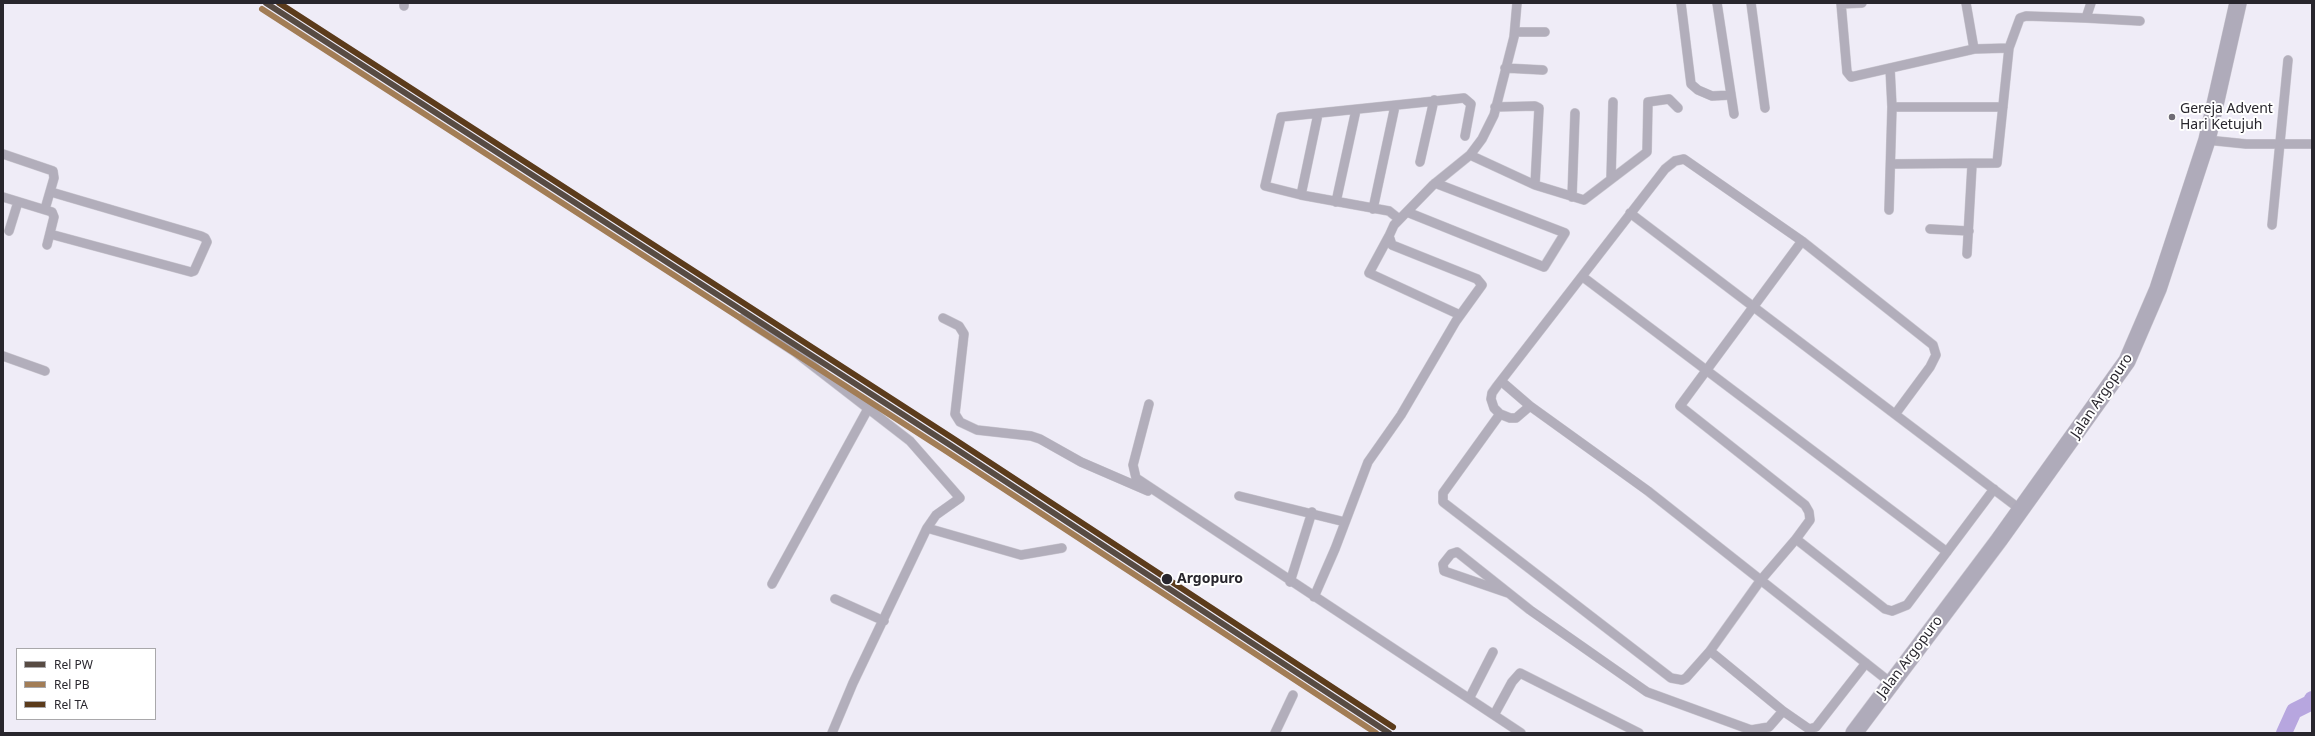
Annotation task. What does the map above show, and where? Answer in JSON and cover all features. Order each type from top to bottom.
[{"type":"highway","name":"Jalan Argopuro","points":[[1854,733],[2021,510],[2127,361],[2161,282],[2207,140],[2238,3]]},
{"type":"street","points":[[1460,315],[1369,273],[1399,219],[1435,183],[1470,155],[1488,129],[1515,32],[1517,3]]},
{"type":"street","points":[[1681,3],[1691,84],[1698,90],[1715,97],[1731,95]]},
{"type":"street","points":[[1717,3],[1734,114]]},
{"type":"street","points":[[1751,3],[1765,108]]},
{"type":"street","points":[[1862,3],[1841,3],[1848,75],[1854,77],[1974,49],[2009,48]]},
{"type":"street","points":[[1966,3],[1974,49]]},
{"type":"street","points":[[2086,18],[2090,3]]},
{"type":"street","points":[[1891,164],[1997,164],[2009,48],[2020,18],[2026,16],[2140,21]]},
{"type":"street","points":[[1515,32],[1545,32]]},
{"type":"street","points":[[2272,225],[2288,60]]},
{"type":"street","points":[[1505,68],[1543,70]]},
{"type":"street","points":[[1889,210],[1892,107],[1890,68]]},
{"type":"street","points":[[1399,219],[1389,211],[1268,188],[1265,183],[1281,117],[1464,98],[1471,104],[1465,136]]},
{"type":"street","points":[[1470,155],[1535,185],[1584,200],[1647,152],[1648,102],[1669,99],[1678,108]]},
{"type":"street","points":[[1420,162],[1434,100]]},
{"type":"street","points":[[1611,179],[1613,102]]},
{"type":"street","points":[[1373,209],[1395,106]]},
{"type":"street","points":[[1495,107],[1535,106],[1539,108],[1535,185]]},
{"type":"street","points":[[1892,107],[2003,107]]},
{"type":"street","points":[[1336,202],[1356,110]]},
{"type":"street","points":[[1572,197],[1575,113]]},
{"type":"street","points":[[1301,195],[1318,114]]},
{"type":"street","points":[[2207,140],[2246,144],[2312,144]]},
{"type":"street","points":[[3,154],[52,171],[54,178],[45,209]]},
{"type":"street","points":[[1530,406],[1521,416],[1510,418],[1500,414],[1494,408],[1491,399],[1492,393],[1665,169],[1675,161],[1684,159],[1802,241],[1934,345],[1936,355],[1930,366],[1896,413]]},
{"type":"street","points":[[1967,254],[1972,165]]},
{"type":"street","points":[[1407,212],[1544,267],[1566,234],[1435,183]]},
{"type":"street","points":[[50,234],[191,272],[194,271],[207,242],[205,238],[201,236],[51,192]]},
{"type":"street","points":[[3,197],[45,209],[54,214],[47,245]]},
{"type":"street","points":[[9,231],[18,202]]},
{"type":"street","points":[[1630,213],[1753,307],[1896,413],[2021,510]]},
{"type":"street","points":[[1930,229],[1969,231]]},
{"type":"street","points":[[1314,597],[1368,462],[1401,415],[1460,315],[1482,285],[1481,281],[1392,245],[1389,236]]},
{"type":"street","points":[[1500,414],[1443,493],[1443,502],[1671,678],[1682,680],[1686,678],[1710,651],[1760,581],[1796,539],[1810,520],[1809,512],[1805,505],[1680,406],[1706,368],[1802,241]]},
{"type":"street","points":[[1582,276],[1706,368],[1947,552]]},
{"type":"street","points":[[743,318],[795,352],[869,407],[910,441],[960,498],[936,515],[927,528],[884,621],[853,683],[832,733]]},
{"type":"street","points":[[943,318],[959,326],[964,334],[955,414],[960,422],[977,430],[1031,436],[1040,439],[1090,466],[1166,498]]},
{"type":"street","points":[[3,356],[45,371]]},
{"type":"street","points":[[1501,381],[1530,406],[1648,491],[1891,683]]},
{"type":"street","points":[[1149,404],[1133,461],[1133,470],[1136,478],[1290,582],[1470,697],[1521,733]]},
{"type":"street","points":[[772,584],[869,407]]},
{"type":"street","points":[[1796,539],[1885,610],[1892,611],[1907,605],[1994,489]]},
{"type":"street","points":[[1239,496],[1312,512],[1345,522]]},
{"type":"street","points":[[1290,582],[1312,512]]},
{"type":"street","points":[[927,528],[1021,555],[1062,548]]},
{"type":"street","points":[[1508,593],[1444,571],[1443,564],[1451,554],[1457,552],[1508,593],[1647,692],[1752,730],[1769,727],[1783,710]]},
{"type":"street","points":[[835,599],[884,621]]},
{"type":"street","points":[[1710,651],[1805,728],[1813,729],[1866,663]]},
{"type":"street","points":[[1470,697],[1492,652]]},
{"type":"street","points":[[1494,715],[1512,682],[1520,673],[1639,733]]},
{"type":"street","points":[[1275,733],[1293,695]]},
{"type":"waterway","points":[[2284,733],[2294,711],[2310,703],[2312,699]]},
{"type":"rail line","name":"PW","points":[[266,3],[950,445],[1389,733]]},
{"type":"rail line","name":"TA","points":[[279,3],[954,439],[1393,727]]},
{"type":"rail line","name":"PB","points":[[262,9],[946,451],[1376,733]]},
{"type":"place","name":"Gereja Advent Hari Ketujuh","points":[[2172,117]]},
{"type":"place","name":"Argopuro","points":[[1167,579]]}]
